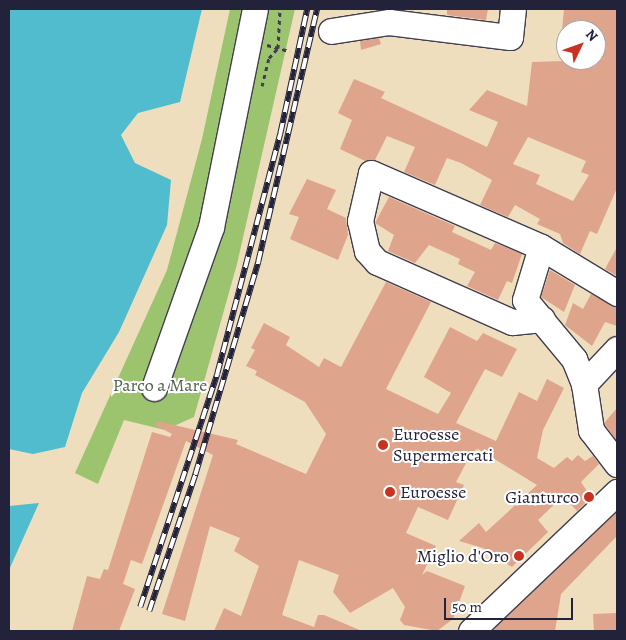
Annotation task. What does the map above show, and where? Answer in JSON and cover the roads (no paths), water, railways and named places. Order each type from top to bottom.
[{"type":"street","points":[[154,388],[211,228],[255,9]]},
{"type":"street","points":[[331,32],[389,22],[510,37],[513,9]]},
{"type":"street","points":[[542,319],[512,322],[377,262],[367,251],[360,221],[371,173],[542,247],[617,293]]},
{"type":"street","points":[[542,247],[525,300],[574,360],[584,384],[591,430],[617,464]]},
{"type":"street","points":[[584,384],[617,349]]},
{"type":"street","points":[[471,631],[617,492]]},
{"type":"water","points":[[9,9],[202,9],[180,102],[138,113],[121,135],[135,163],[171,180],[167,225],[119,332],[82,393],[65,447],[33,454],[9,449]]},
{"type":"water","points":[[39,503],[9,570],[9,506]]},
{"type":"railway","points":[[140,607],[217,374],[280,134],[307,9]]},
{"type":"railway","points":[[149,611],[195,475],[258,262],[317,9]]},
{"type":"place","name":"Euroesse Supermercati","points":[[383,445]]},
{"type":"place","name":"Euroesse","points":[[390,492]]},
{"type":"place","name":"Gianturco","points":[[589,497]]},
{"type":"place","name":"Miglio d'Oro","points":[[519,556]]},
{"type":"park label","name":"Parco a Mare","points":[[160,385]]}]
